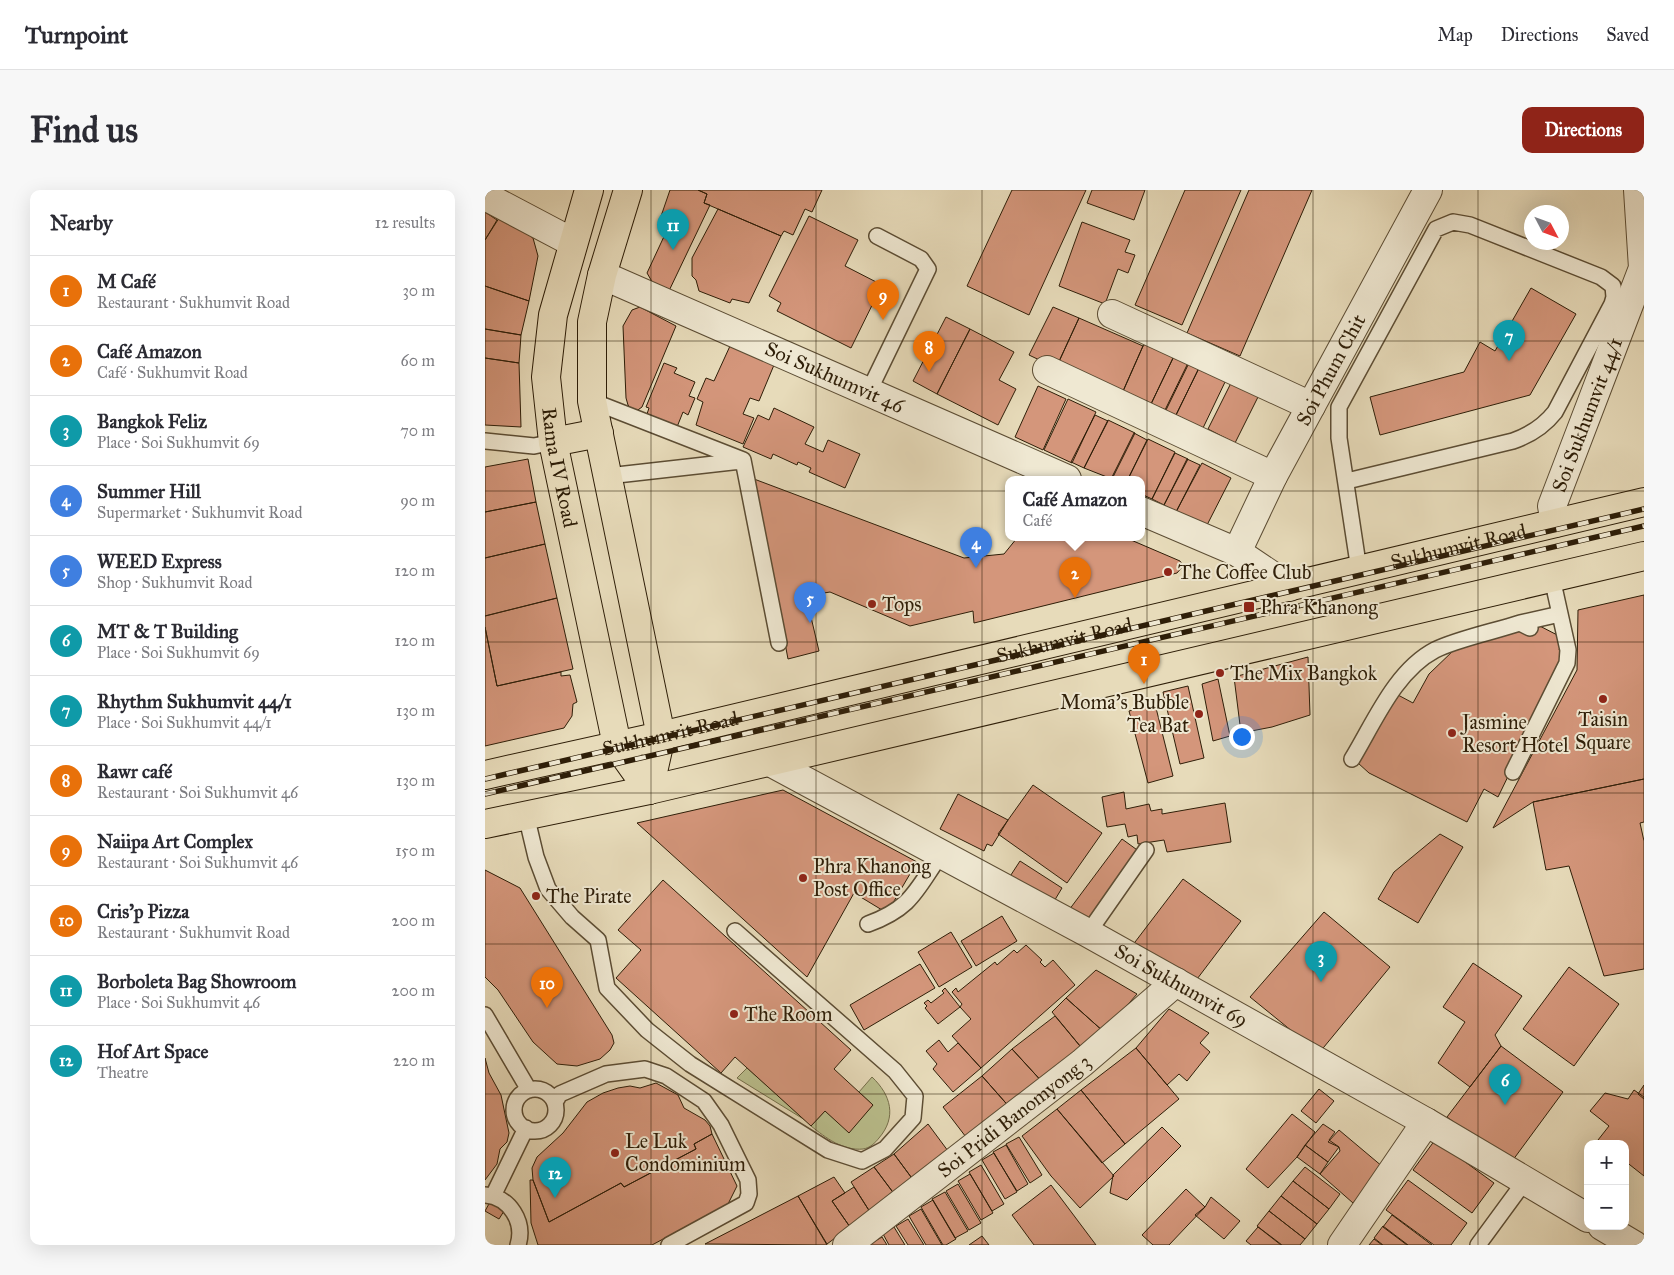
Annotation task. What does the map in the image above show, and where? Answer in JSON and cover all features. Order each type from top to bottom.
[{"type":"main road","name":"Rama IV Road","points":[[589,190],[572,242],[553,315],[546,377],[553,442],[617,745]]},
{"type":"main road","points":[[628,190],[602,275],[592,322],[593,401],[661,736],[649,790]]},
{"type":"main road","points":[[553,442],[599,434]]},
{"type":"main road","name":"Sukhumvit Road","points":[[485,774],[661,736],[1644,502]]},
{"type":"main road","points":[[485,824],[649,790],[1644,556]]},
{"type":"main road","points":[[617,745],[649,790]]},
{"type":"street","name":"Soi Phum Chit","points":[[1237,552],[1273,476],[1428,190]]},
{"type":"street","name":"Soi Sukhumvit 44/1","points":[[1555,523],[1552,506],[1643,268],[1638,190]]},
{"type":"street","points":[[485,196],[572,242]]},
{"type":"street","name":"Soi Sukhumvit 46","points":[[602,275],[867,393],[1060,476]]},
{"type":"street","points":[[1113,314],[1311,406]]},
{"type":"street","points":[[1047,370],[1273,476]]},
{"type":"street","points":[[1145,513],[1237,552],[1289,587]]},
{"type":"street","name":"Soi Sukhumvit 69","points":[[770,762],[1088,932],[1426,1122],[1584,1216]]},
{"type":"street","name":"Soi Pridi Banomyong 3","points":[[847,1245],[1082,1063],[1176,982]]},
{"type":"street","points":[[1342,1245],[1426,1122]]},
{"type":"street","points":[[1609,1230],[1634,1245]]},
{"type":"lane","points":[[1347,480],[1513,441],[1544,425],[1555,412],[1612,304],[1615,297],[1613,286],[1601,277],[1470,224],[1453,222],[1436,229],[1339,407],[1339,438],[1347,480],[1359,570]]},
{"type":"lane","points":[[867,393],[928,269],[921,259],[877,236]]},
{"type":"lane","points":[[593,401],[743,460]]},
{"type":"lane","points":[[485,441],[534,446],[553,442]]},
{"type":"lane","points":[[608,476],[743,460]]},
{"type":"lane","points":[[743,460],[779,643]]},
{"type":"lane","points":[[1513,772],[1565,669],[1569,655],[1564,646],[1560,614],[1552,578]]},
{"type":"lane","points":[[1352,760],[1391,693],[1415,666],[1436,650],[1560,614]]},
{"type":"lane","points":[[526,815],[548,890],[572,917],[598,940],[607,988],[647,1030],[690,1064],[828,1150],[862,1161],[885,1149],[913,1118],[915,1096],[895,1071],[735,931]]},
{"type":"lane","points":[[1088,932],[1146,850]]},
{"type":"lane","points":[[868,924],[896,912],[907,904],[941,854]]},
{"type":"lane","points":[[485,1015],[529,1090]]},
{"type":"lane","points":[[555,1102],[544,1091],[529,1090],[518,1099],[515,1107],[515,1116],[526,1128],[543,1129],[555,1118],[555,1102],[560,1094],[605,1074],[645,1069],[666,1076],[704,1101],[721,1125],[748,1180],[749,1194],[746,1203],[669,1245]]},
{"type":"lane","points":[[518,1245],[521,1236],[518,1219],[509,1204],[489,1195],[526,1128]]},
{"type":"lane","points":[[1478,1245],[1525,1181]]},
{"type":"green space","points":[[747,1068],[805,1120],[737,1078]]},
{"type":"green space","points":[[872,1077],[884,1091],[890,1114],[885,1130],[872,1145],[863,1149],[842,1146],[811,1126],[825,1111],[849,1132],[873,1105],[859,1092]]},
{"type":"building","points":[[670,190],[698,190],[707,194],[704,203],[710,205],[667,295],[654,285],[647,273],[667,230],[658,225]]},
{"type":"building","points":[[698,190],[822,190],[812,212],[805,209],[793,235],[784,231],[781,236],[704,203],[707,194]]},
{"type":"building","points":[[1012,190],[1086,190],[1029,315],[967,286]]},
{"type":"building","points":[[1092,190],[1145,190],[1134,220],[1087,203]]},
{"type":"building","points":[[1185,190],[1241,190],[1182,325],[1135,305]]},
{"type":"building","points":[[1249,190],[1312,190],[1240,356],[1187,333]]},
{"type":"building","points":[[718,209],[781,236],[749,303],[732,299],[730,303],[699,291],[696,280],[692,276],[692,258]]},
{"type":"building","points":[[485,212],[497,220],[485,240]]},
{"type":"building","points":[[501,215],[533,238],[538,256],[529,301],[485,286],[485,240]]},
{"type":"building","points":[[809,216],[858,240],[845,266],[882,285],[851,348],[777,311],[781,303],[769,296]]},
{"type":"building","points":[[1082,222],[1130,240],[1125,252],[1135,255],[1128,273],[1118,269],[1105,304],[1059,286]]},
{"type":"building","points":[[485,286],[529,301],[521,335],[485,329]]},
{"type":"building","points":[[1531,288],[1576,314],[1530,395],[1380,435],[1370,397],[1464,372],[1480,342],[1495,351]]},
{"type":"building","points":[[640,307],[676,326],[642,407],[635,412],[628,405],[626,398],[623,326],[632,310]]},
{"type":"building","points":[[1053,307],[1079,318],[1056,368],[1029,355]]},
{"type":"building","points":[[946,317],[970,329],[937,394],[913,381]]},
{"type":"building","points":[[1079,318],[1143,346],[1121,396],[1056,368]]},
{"type":"building","points":[[485,329],[521,335],[519,363],[485,358]]},
{"type":"building","points":[[970,329],[1014,352],[999,380],[1016,389],[998,425],[937,394]]},
{"type":"building","points":[[1147,343],[1174,356],[1151,404],[1123,391],[1143,346]]},
{"type":"building","points":[[730,346],[774,365],[759,401],[750,398],[743,414],[754,418],[743,444],[696,425],[703,402],[697,399],[706,378],[714,381]]},
{"type":"building","points":[[1174,356],[1189,363],[1166,410],[1151,404]]},
{"type":"building","points":[[485,358],[519,363],[521,427],[485,425]]},
{"type":"building","points":[[664,363],[677,368],[674,373],[695,382],[689,396],[695,398],[688,415],[683,412],[677,427],[647,414],[649,408],[646,407]]},
{"type":"building","points":[[1188,363],[1199,368],[1176,415],[1165,410]]},
{"type":"building","points":[[1199,368],[1226,380],[1203,428],[1176,415]]},
{"type":"building","points":[[1231,383],[1259,395],[1235,443],[1208,429]]},
{"type":"building","points":[[1038,386],[1066,399],[1043,450],[1015,437]]},
{"type":"building","points":[[1068,399],[1096,412],[1072,463],[1044,450]]},
{"type":"building","points":[[774,408],[814,427],[805,444],[823,452],[828,440],[860,454],[845,488],[809,472],[811,468],[798,462],[797,465],[773,454],[771,459],[743,447],[758,415],[769,420]]},
{"type":"building","points":[[1095,415],[1108,421],[1084,468],[1071,462]]},
{"type":"building","points":[[1108,420],[1135,433],[1114,476],[1104,476],[1084,468]]},
{"type":"building","points":[[1134,433],[1147,440],[1129,476],[1112,476]]},
{"type":"building","points":[[1148,439],[1175,452],[1152,499],[1145,496],[1145,476],[1130,476]]},
{"type":"building","points":[[1175,453],[1188,459],[1164,505],[1152,499]]},
{"type":"building","points":[[528,459],[536,502],[485,512],[485,467]]},
{"type":"building","points":[[1187,459],[1200,465],[1176,512],[1164,505]]},
{"type":"building","points":[[1202,463],[1231,478],[1206,527],[1176,512]]},
{"type":"building","points":[[754,479],[964,558],[1004,554],[1015,541],[1133,541],[1180,561],[1183,566],[1177,573],[974,623],[973,611],[910,626],[830,592],[806,596],[819,651],[788,659]]},
{"type":"building","points":[[536,502],[545,544],[485,558],[485,512]]},
{"type":"building","points":[[545,544],[557,598],[485,616],[485,558]]},
{"type":"building","name":"Taisin Square","points":[[1644,595],[1644,779],[1533,802],[1493,828],[1577,670],[1578,610]]},
{"type":"building","points":[[557,598],[573,669],[497,686],[485,627],[485,616]]},
{"type":"building","name":"Jasmine Resort Hotel","points":[[1532,622],[1565,639],[1559,650],[1567,655],[1498,797],[1484,789],[1467,822],[1369,773],[1358,763],[1398,695],[1413,703],[1429,674],[1456,648]]},
{"type":"building","points":[[485,627],[497,686],[561,672],[561,676],[570,675],[577,702],[573,704],[572,716],[564,728],[485,746]]},
{"type":"building","points":[[1308,657],[1310,715],[1272,727],[1241,733],[1234,677]]},
{"type":"building","points":[[1218,679],[1230,736],[1213,741],[1202,684]]},
{"type":"building","points":[[1188,686],[1204,758],[1180,764],[1163,692]]},
{"type":"building","points":[[1155,704],[1173,776],[1148,783],[1129,711]]},
{"type":"building","points":[[1644,779],[1644,822],[1640,823],[1644,841],[1644,969],[1604,976],[1569,866],[1546,870],[1533,802]]},
{"type":"building","points":[[1033,785],[1102,833],[1067,883],[998,834]]},
{"type":"building","name":"Phra Khanong Post Office","points":[[783,790],[917,862],[887,913],[854,893],[807,977],[637,823]]},
{"type":"building","points":[[1124,792],[1126,809],[1149,804],[1151,811],[1162,809],[1162,814],[1225,803],[1231,842],[1167,852],[1164,840],[1138,844],[1137,835],[1128,837],[1125,824],[1107,827],[1102,797]]},
{"type":"building","points":[[958,794],[1008,820],[992,846],[987,844],[984,851],[940,829]]},
{"type":"building","points":[[1440,834],[1463,847],[1418,923],[1378,899],[1394,872]]},
{"type":"building","points":[[1122,839],[1140,852],[1084,927],[1066,914]]},
{"type":"building","points":[[1020,861],[1062,888],[1050,908],[1007,881]]},
{"type":"building","points":[[485,870],[520,888],[612,1035],[614,1043],[610,1050],[600,1059],[577,1066],[557,1064],[533,1042],[498,990],[485,977]]},
{"type":"building","points":[[1183,879],[1241,921],[1191,987],[1132,946]]},
{"type":"building","name":"The Room","points":[[663,880],[851,1050],[834,1069],[873,1105],[849,1133],[825,1111],[811,1126],[735,1057],[721,1073],[616,978],[641,950],[618,930]]},
{"type":"building","points":[[1324,912],[1390,967],[1319,1053],[1250,997]]},
{"type":"building","points":[[1002,916],[1017,941],[976,966],[961,941]]},
{"type":"building","points":[[951,932],[972,967],[939,987],[918,952]]},
{"type":"building","points":[[1026,945],[1042,960],[1040,962],[1045,967],[1053,960],[1075,985],[981,1068],[952,1036],[971,1019],[960,1007],[962,1004],[952,992],[956,988],[958,992],[995,962],[997,965],[1014,950],[1017,953]]},
{"type":"building","points":[[1473,963],[1522,996],[1495,1035],[1501,1046],[1470,1087],[1438,1063],[1465,1022],[1443,1007]]},
{"type":"building","points":[[920,964],[935,988],[864,1030],[850,1005]]},
{"type":"building","points":[[1569,967],[1619,1004],[1574,1066],[1523,1029]]},
{"type":"building","points":[[1096,970],[1137,994],[1104,1032],[1066,998]]},
{"type":"building","points":[[945,988],[960,1007],[938,1024],[925,1008],[927,1006],[924,1003],[928,1000],[931,1003],[944,993],[942,991]]},
{"type":"building","points":[[1066,998],[1104,1032],[1085,1052],[1052,1012]]},
{"type":"building","points":[[1169,1009],[1209,1033],[1200,1043],[1210,1052],[1187,1081],[1179,1074],[1167,1085],[1136,1048]]},
{"type":"building","points":[[1055,1016],[1085,1052],[1045,1085],[1012,1049]]},
{"type":"building","points":[[939,1040],[948,1052],[958,1043],[981,1068],[953,1092],[933,1069],[937,1064],[926,1051]]},
{"type":"building","points":[[1501,1046],[1563,1092],[1510,1164],[1447,1117]]},
{"type":"building","points":[[1136,1048],[1179,1099],[1125,1144],[1081,1090]]},
{"type":"building","points":[[1012,1049],[1045,1085],[1012,1110],[982,1076]]},
{"type":"building","points":[[485,1058],[489,1073],[501,1095],[509,1133],[507,1142],[500,1149],[497,1164],[485,1180]]},
{"type":"building","points":[[982,1076],[1012,1110],[969,1141],[943,1107]]},
{"type":"building","name":"Le Luk Condominium","points":[[656,1083],[678,1095],[684,1108],[705,1120],[710,1126],[712,1134],[694,1144],[696,1149],[624,1187],[621,1183],[549,1222],[533,1180],[532,1168],[537,1157],[563,1133],[587,1102],[603,1093],[618,1088],[630,1086],[640,1088]]},
{"type":"building","points":[[1644,1085],[1644,1099],[1638,1094]]},
{"type":"building","points":[[1319,1089],[1334,1101],[1316,1123],[1301,1111]]},
{"type":"building","points":[[1081,1090],[1125,1144],[1102,1163],[1057,1109]]},
{"type":"building","points":[[1634,1090],[1644,1097],[1644,1176],[1629,1164],[1629,1140],[1598,1140],[1609,1126],[1590,1111],[1605,1093],[1628,1099]]},
{"type":"building","points":[[1057,1109],[1114,1176],[1080,1208],[1051,1176],[1022,1136]]},
{"type":"building","points":[[1292,1114],[1315,1132],[1297,1157],[1268,1188],[1246,1169]]},
{"type":"building","points":[[928,1124],[951,1155],[914,1181],[894,1154]]},
{"type":"building","points":[[1323,1124],[1335,1132],[1329,1140],[1339,1147],[1328,1162],[1305,1145]]},
{"type":"building","points":[[1162,1127],[1181,1146],[1127,1200],[1110,1193],[1113,1175]]},
{"type":"building","points":[[1339,1130],[1383,1167],[1353,1203],[1320,1174],[1340,1151],[1339,1147],[1328,1142]]},
{"type":"building","name":"Le Luk Condominium","points":[[712,1134],[737,1186],[728,1204],[652,1245],[538,1245],[531,1223],[530,1180],[533,1180],[549,1222],[621,1183],[624,1187],[696,1149],[694,1144]]},
{"type":"building","points":[[1019,1137],[1042,1175],[1030,1183],[1006,1144]]},
{"type":"building","points":[[1435,1140],[1494,1183],[1472,1213],[1413,1170]]},
{"type":"building","points":[[1006,1145],[1028,1184],[1017,1191],[993,1152]]},
{"type":"building","points":[[1305,1145],[1328,1162],[1320,1174],[1297,1157]]},
{"type":"building","points":[[994,1153],[1017,1192],[1005,1199],[982,1160]]},
{"type":"building","points":[[894,1154],[914,1181],[895,1195],[874,1167]]},
{"type":"building","points":[[981,1165],[1004,1204],[992,1211],[969,1172]]},
{"type":"building","points":[[874,1167],[895,1195],[870,1212],[851,1182]]},
{"type":"building","points":[[1305,1167],[1340,1194],[1329,1209],[1293,1181]]},
{"type":"building","points":[[970,1174],[993,1213],[981,1220],[958,1181]]},
{"type":"building","points":[[834,1177],[845,1193],[832,1201],[850,1227],[827,1244],[798,1196]]},
{"type":"building","points":[[1408,1180],[1467,1223],[1451,1245],[1434,1245],[1386,1210]]},
{"type":"building","points":[[1293,1181],[1329,1209],[1317,1224],[1281,1196]]},
{"type":"building","points":[[958,1184],[981,1223],[969,1230],[946,1191]]},
{"type":"building","points":[[1051,1185],[1096,1245],[1034,1245],[1012,1215]]},
{"type":"building","points":[[854,1187],[870,1212],[850,1227],[832,1201]]},
{"type":"building","points":[[1186,1189],[1205,1207],[1169,1245],[1153,1245],[1142,1235]]},
{"type":"building","points":[[945,1192],[968,1231],[955,1238],[932,1199]]},
{"type":"building","points":[[798,1196],[827,1245],[705,1244]]},
{"type":"building","points":[[1281,1196],[1317,1224],[1305,1239],[1269,1211]]},
{"type":"building","points":[[1211,1197],[1240,1221],[1224,1239],[1195,1215],[1205,1207]]},
{"type":"building","points":[[933,1200],[956,1239],[946,1245],[943,1245],[921,1207]]},
{"type":"building","points":[[490,1202],[504,1211],[499,1219],[485,1211]]},
{"type":"building","points":[[921,1209],[942,1245],[926,1245],[909,1216]]},
{"type":"building","points":[[1269,1211],[1305,1239],[1300,1245],[1282,1245],[1257,1226]]},
{"type":"building","points":[[1392,1215],[1432,1245],[1407,1245],[1383,1227]]},
{"type":"building","points":[[908,1219],[924,1245],[908,1245],[896,1226]]},
{"type":"building","points":[[1383,1226],[1408,1245],[1383,1245],[1374,1238]]},
{"type":"building","points":[[894,1227],[905,1245],[889,1245],[883,1234]]},
{"type":"building","points":[[1258,1227],[1281,1245],[1251,1245],[1246,1241]]},
{"type":"building","points":[[982,1236],[989,1245],[969,1245]]},
{"type":"building","points":[[882,1237],[887,1245],[870,1244]]},
{"type":"building","points":[[1374,1239],[1382,1245],[1369,1245]]},
{"type":"railway","points":[[485,779],[1644,509]]},
{"type":"railway","points":[[485,794],[1644,526]]},
{"type":"place","name":"Borboleta Bag Showroom","points":[[673,250]]},
{"type":"place","name":"Naiipa Art Complex","points":[[883,320]]},
{"type":"place","name":"Rhythm Sukhumvit 44/1","points":[[1509,361]]},
{"type":"place","name":"Rawr café","points":[[929,372]]},
{"type":"place","name":"Summer Hill","points":[[976,568]]},
{"type":"place","name":"The Coffee Club","points":[[1168,572]]},
{"type":"place","name":"Café Amazon","points":[[1075,598]]},
{"type":"place","name":"Tops","points":[[872,604]]},
{"type":"place","name":"Phra Khanong","points":[[1249,607]]},
{"type":"place","name":"WEED Express","points":[[810,623]]},
{"type":"place","name":"The Mix Bangkok","points":[[1220,673]]},
{"type":"place","name":"M Café","points":[[1144,684]]},
{"type":"place","name":"Taisin Square","points":[[1603,699]]},
{"type":"place","name":"Moma's Bubble Tea Bat","points":[[1199,714]]},
{"type":"place","name":"Jasmine Resort Hotel","points":[[1452,733]]},
{"type":"place","name":"Phra Khanong Post Office","points":[[803,878]]},
{"type":"place","name":"The Pirate","points":[[536,896]]},
{"type":"place","name":"Bangkok Feliz","points":[[1321,982]]},
{"type":"place","name":"Cris'p Pizza","points":[[547,1008]]},
{"type":"place","name":"The Room","points":[[734,1014]]},
{"type":"place","name":"MT & T Building","points":[[1505,1105]]},
{"type":"place","name":"Le Luk Condominium","points":[[615,1153]]},
{"type":"place","name":"Hof Art Space","points":[[555,1198]]}]
